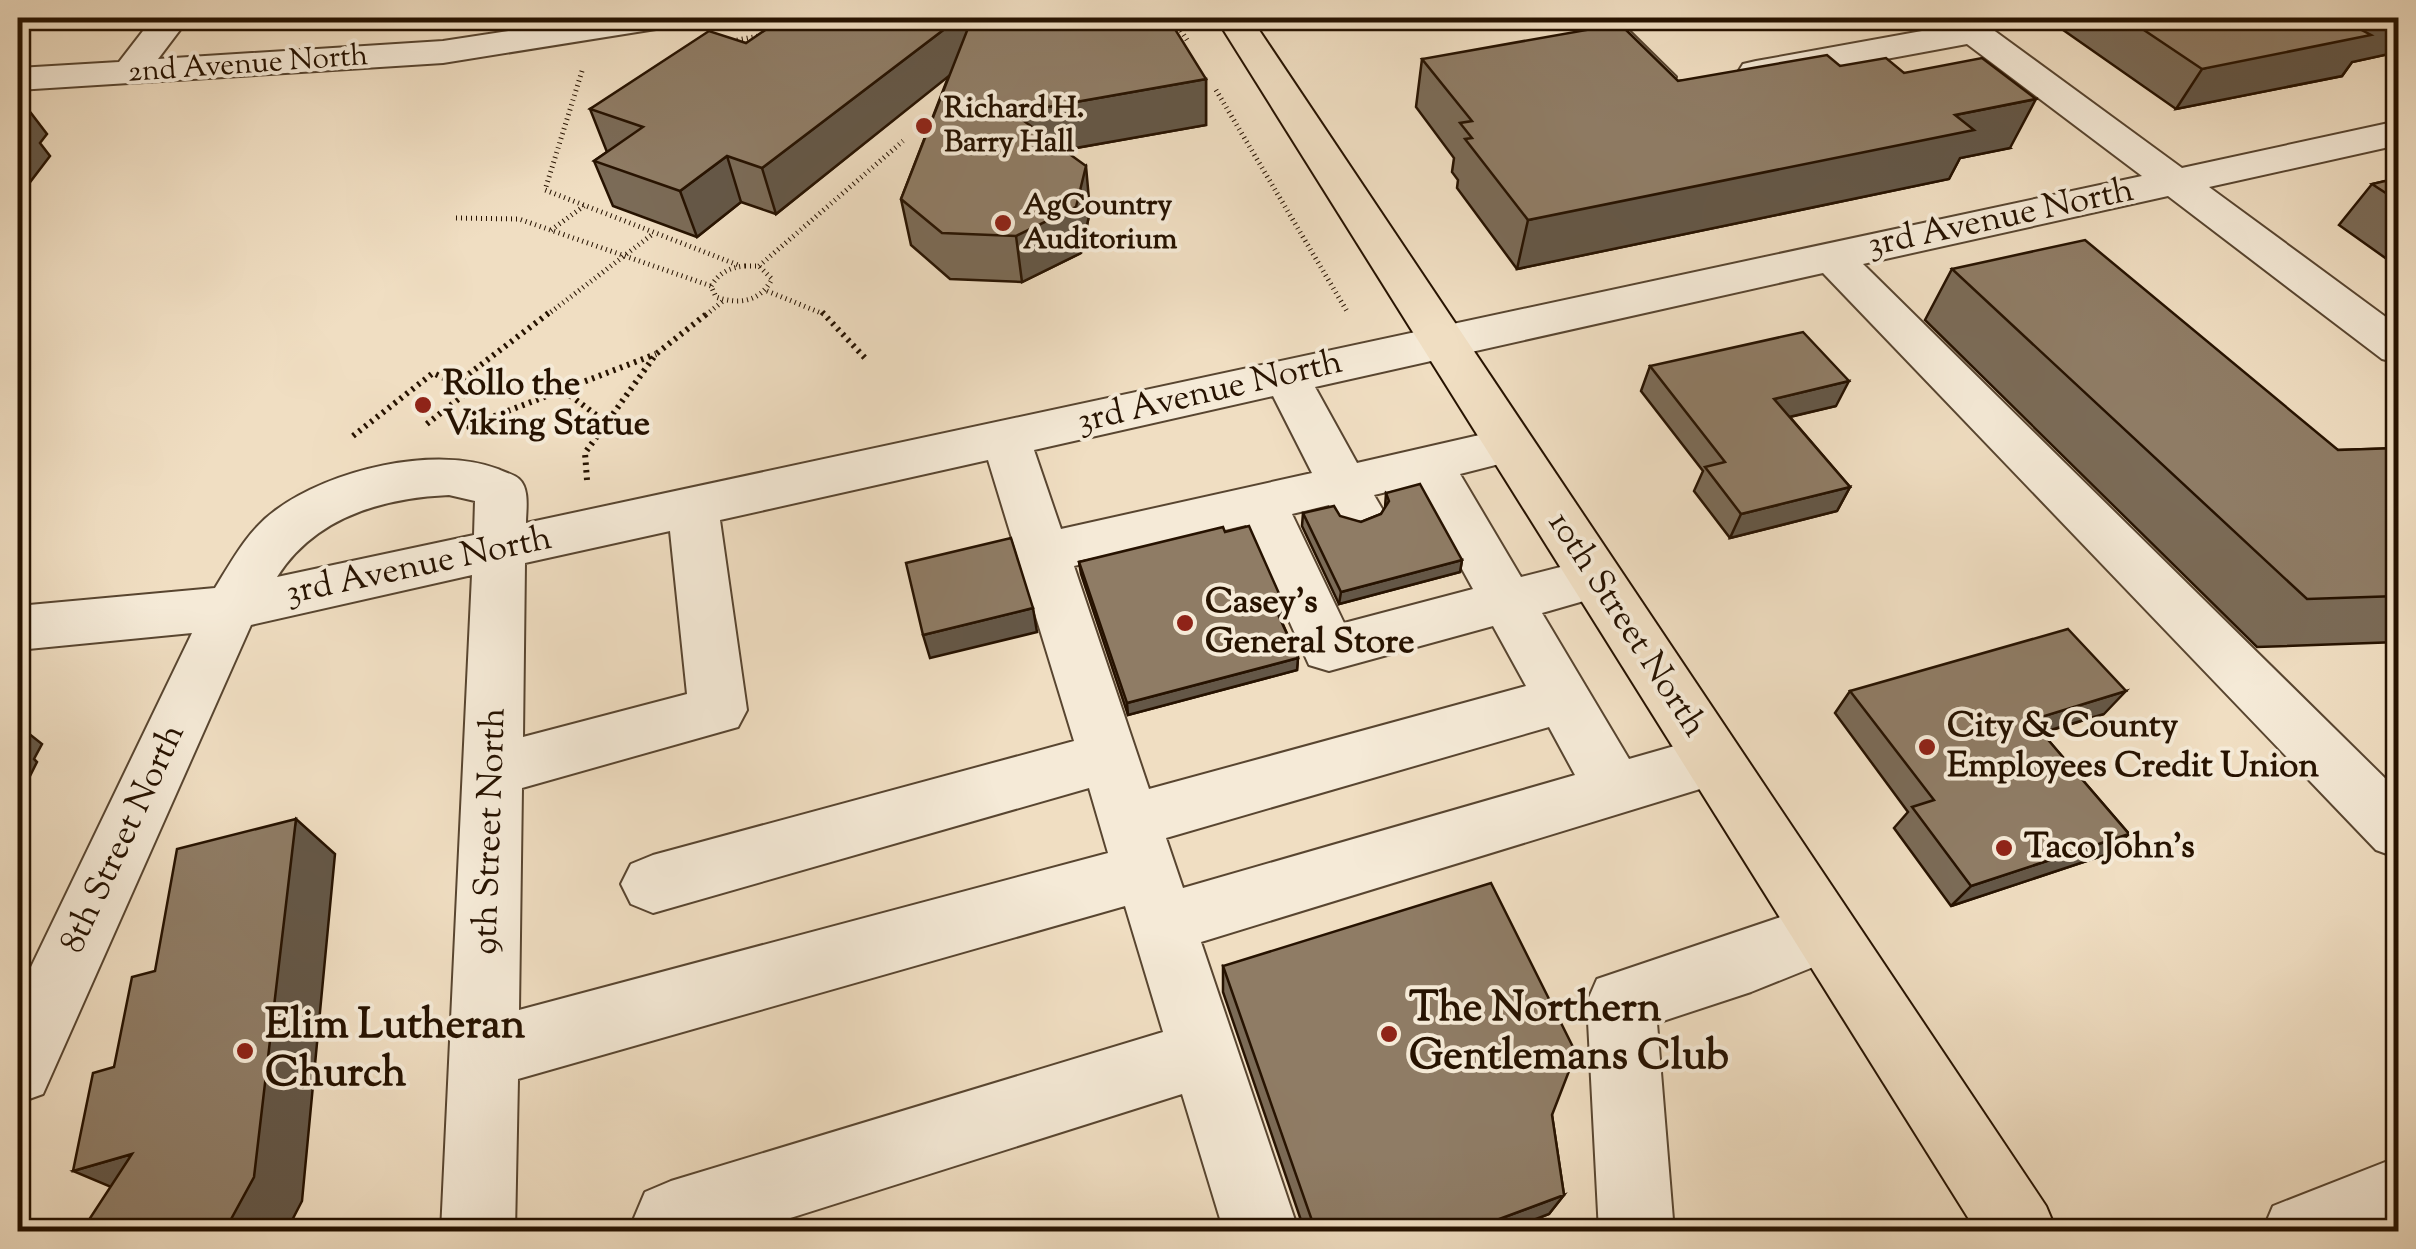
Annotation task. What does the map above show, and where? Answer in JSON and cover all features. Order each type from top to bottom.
[{"type":"main road","name":"10th Street North","points":[[1214,34],[1442,341],[2020,1232]]},
{"type":"street","points":[[129,73],[171,18]]},
{"type":"street","name":"2nd Avenue North","points":[[18,79],[443,52],[512,30],[656,18]]},
{"type":"street","points":[[1596,18],[1648,70],[1662,80],[1685,85]]},
{"type":"street","points":[[1856,18],[1892,47]]},
{"type":"street","points":[[1723,78],[1892,47],[1964,25],[2398,348]]},
{"type":"street","name":"3rd Avenue North","points":[[18,628],[231,608],[2398,133]]},
{"type":"street","points":[[1830,256],[2398,832]]},
{"type":"street","points":[[1286,376],[1349,497]]},
{"type":"street","points":[[1006,438],[1262,1232]]},
{"type":"street","points":[[1041,554],[1261,503],[1349,497],[1429,464],[1510,445]]},
{"type":"street","points":[[1429,464],[1614,789]]},
{"type":"street","name":"9th Street North","points":[[231,608],[276,538],[302,516],[337,500],[391,485],[456,476],[484,480],[501,490],[478,1232]]},
{"type":"street","points":[[1261,503],[1328,649],[1410,606],[1508,601],[1596,578]]},
{"type":"street","points":[[494,770],[718,710],[694,508]]},
{"type":"street","name":"8th Street North","points":[[18,1070],[231,608]]},
{"type":"street","points":[[1146,872],[1566,699]]},
{"type":"street","points":[[654,884],[1110,757]]},
{"type":"street","points":[[484,1054],[1146,872],[1614,789],[1713,760]]},
{"type":"street","points":[[1637,1232],[1621,1002],[1750,961],[1825,932]]},
{"type":"street","points":[[672,1232],[671,1218],[1205,1054]]},
{"type":"street","points":[[2299,1232],[2398,1194]]},
{"type":"path","points":[[1173,18],[1214,34]]},
{"type":"path","points":[[582,62],[583,78],[545,190],[739,266]]},
{"type":"path","points":[[1212,83],[1350,313]]},
{"type":"path","points":[[759,266],[904,141]]},
{"type":"path","points":[[550,230],[584,205]]},
{"type":"path","points":[[456,218],[518,219],[711,286],[716,298],[723,301],[752,300],[767,291],[770,274],[759,266],[739,266],[720,273],[711,286]]},
{"type":"path","points":[[456,383],[655,232]]},
{"type":"path","points":[[767,291],[824,313],[865,358]]},
{"type":"path","points":[[587,491],[585,453],[656,354],[723,301]]},
{"type":"path","points":[[350,438],[434,372],[470,390],[412,436]]},
{"type":"path","points":[[562,390],[607,423]]},
{"type":"building","points":[[783,18],[959,18],[762,168],[727,156],[680,191],[594,161],[643,127],[590,109],[709,31],[746,43]]},
{"type":"building","points":[[972,18],[1139,18],[1144,25],[1170,21],[1206,79],[1013,113],[1086,166],[1076,207],[1016,236],[942,233],[901,199]]},
{"type":"building","points":[[2126,18],[2398,18],[2356,27],[2371,35],[2202,69]]},
{"type":"building","points":[[1620,24],[1678,81],[1827,55],[1840,66],[1886,58],[1904,73],[1982,58],[2036,99],[1955,115],[1974,130],[1528,220],[1465,139],[1472,138],[1460,123],[1472,121],[1422,59]]},
{"type":"building","points":[[2398,178],[2398,201],[2372,184]]},
{"type":"building","points":[[2085,240],[2338,450],[2398,448],[2398,596],[2307,599],[1952,269]]},
{"type":"building","points":[[1803,332],[1849,381],[1774,399],[1850,487],[1741,514],[1705,467],[1725,462],[1650,366]]},
{"type":"building","name":"Casey's General Store","points":[[1420,484],[1462,560],[1341,592],[1303,513],[1334,506],[1340,516],[1361,522],[1381,514],[1389,501],[1386,493]]},
{"type":"building","name":"Casey's General Store","points":[[1249,526],[1285,607],[1276,610],[1298,658],[1127,703],[1079,562],[1223,527],[1225,532]]},
{"type":"building","points":[[1011,538],[1033,608],[923,635],[906,563]]},
{"type":"building","points":[[2068,629],[2126,691],[2031,720],[2129,834],[1971,886],[1912,807],[1934,800],[1850,691]]},
{"type":"building","points":[[296,819],[254,1177],[224,1232],[81,1232],[132,1154],[73,1171],[93,1073],[114,1067],[132,977],[155,971],[177,849]]},
{"type":"building","name":"The Northern Gentlemans Club","points":[[1491,883],[1576,1053],[1552,1115],[1564,1195],[1464,1232],[1316,1232],[1223,966]]},
{"type":"place","name":"Richard H. Barry Hall","points":[[924,126]]},
{"type":"place","name":"AgCountry Auditorium","points":[[1003,223]]},
{"type":"place","name":"Rollo the Viking Statue","points":[[423,405]]},
{"type":"place","name":"Casey's General Store","points":[[1185,623]]},
{"type":"place","name":"City & County Employees Credit Union","points":[[1927,747]]},
{"type":"place","name":"Taco John's","points":[[2004,848]]},
{"type":"place","name":"The Northern Gentlemans Club","points":[[1389,1034]]},
{"type":"place","name":"Elim Lutheran Church","points":[[245,1051]]}]
